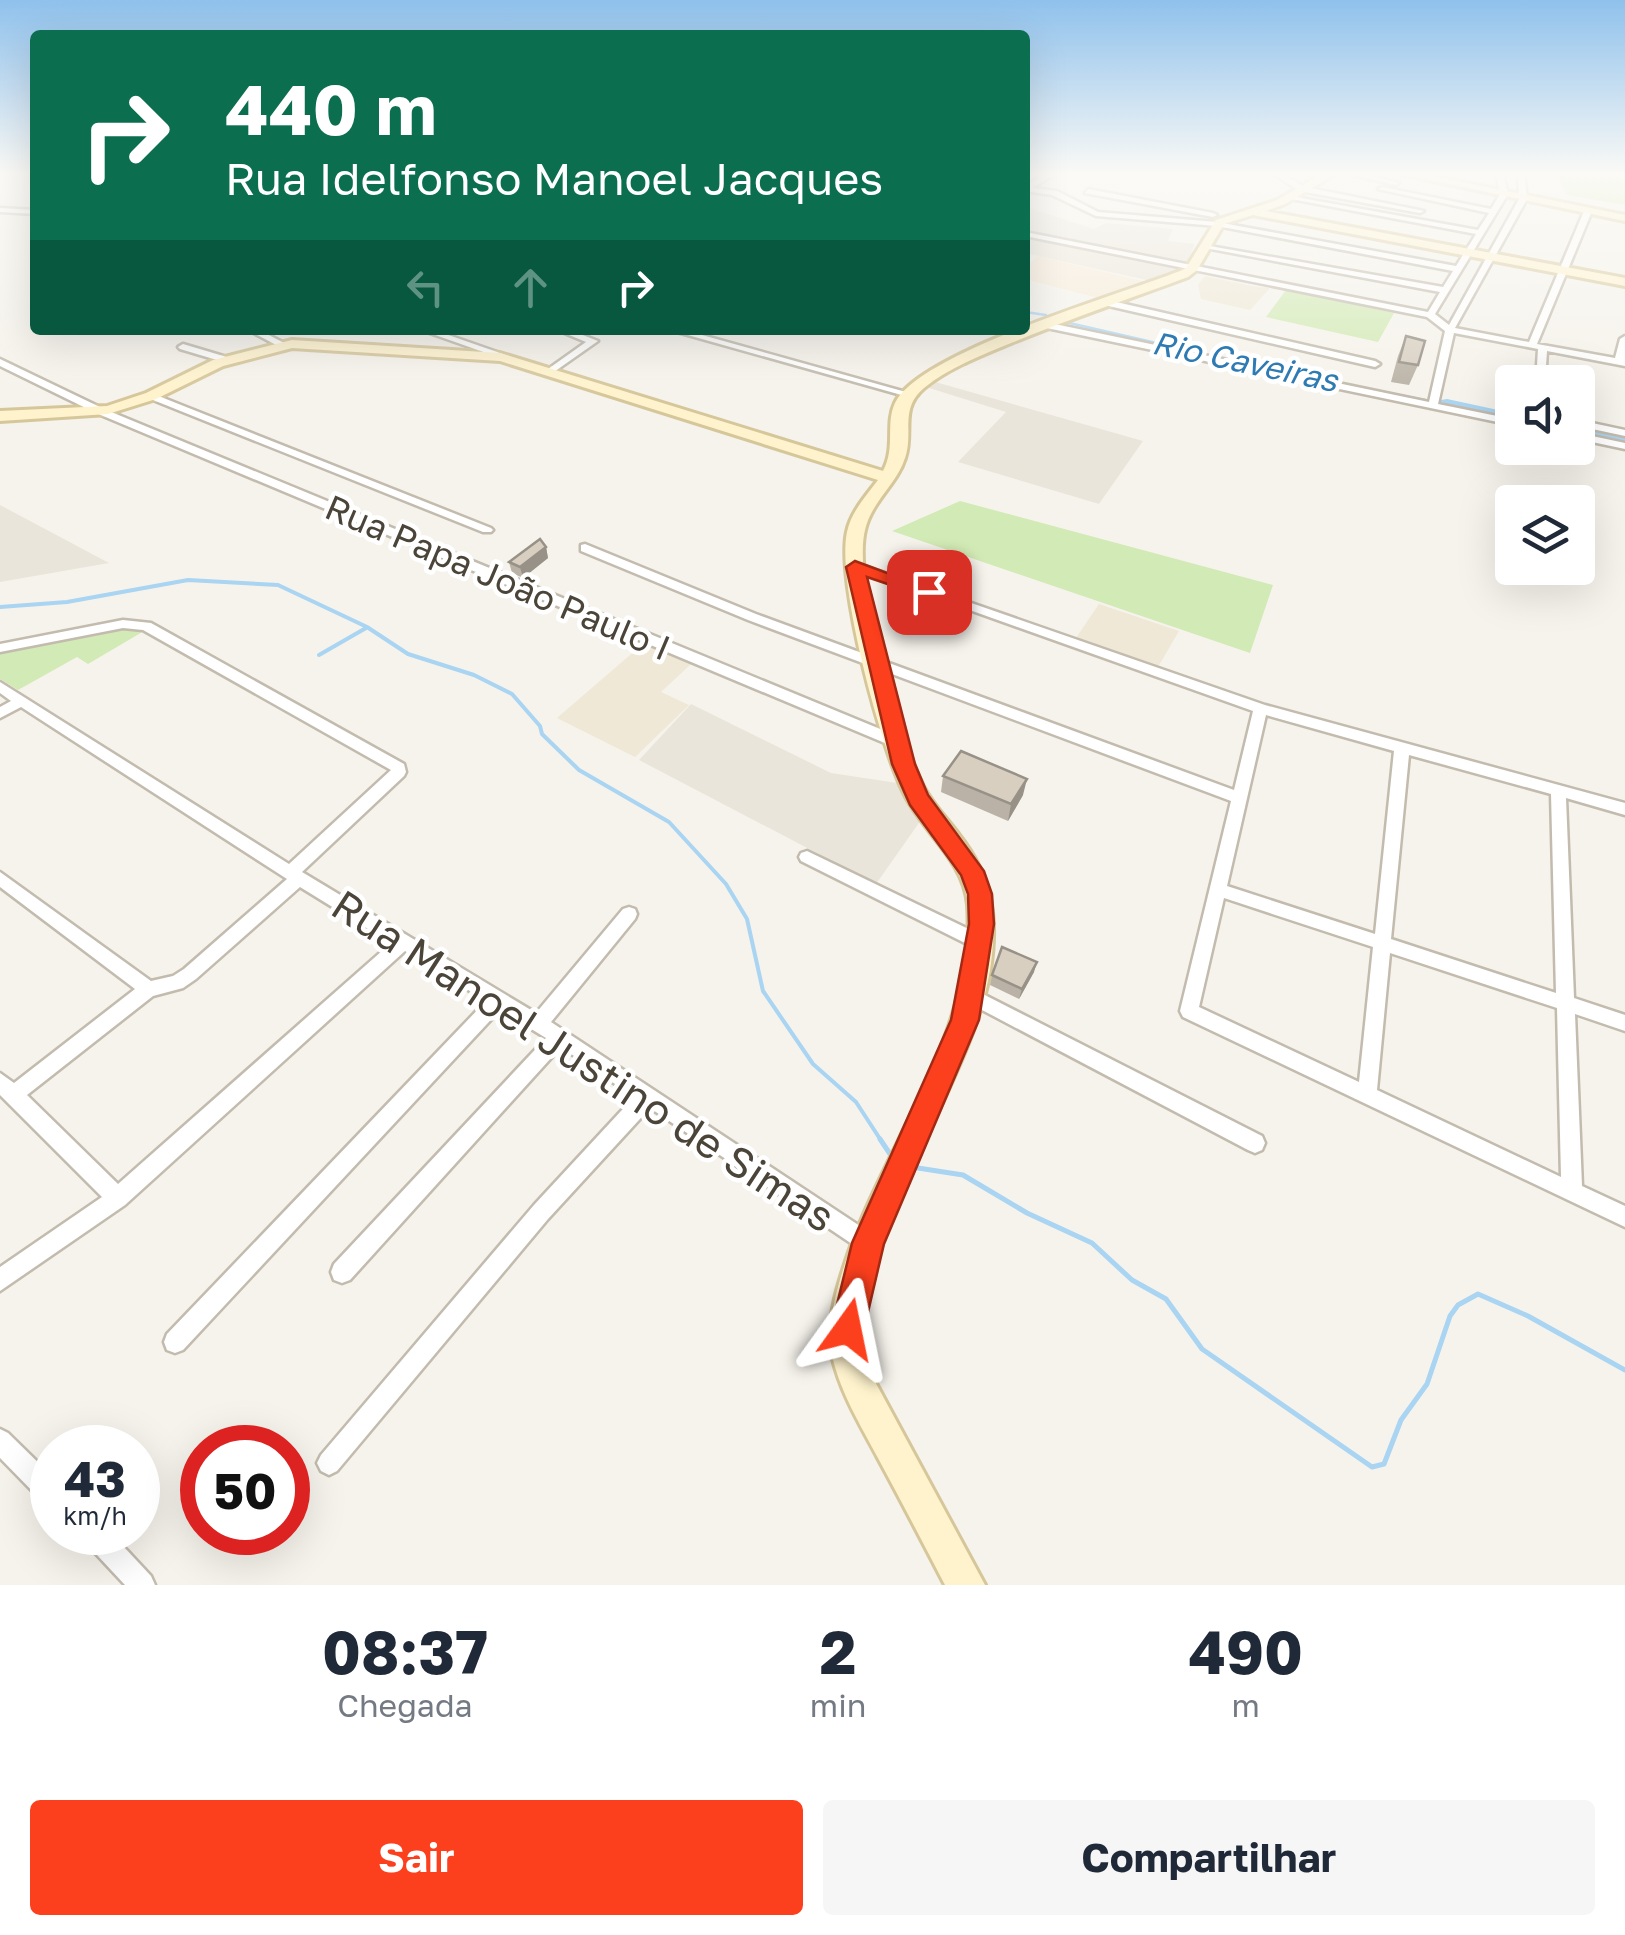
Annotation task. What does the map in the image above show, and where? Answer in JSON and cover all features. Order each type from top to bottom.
[{"type":"main road","points":[[1030,332],[1191,270],[1203,248]]},
{"type":"main road","points":[[1457,248],[1625,282]]},
{"type":"main road","points":[[966,1585],[872,1410],[852,1360],[848,1329],[868,1243],[965,1020],[982,908],[977,881],[966,860],[918,798],[897,742],[855,567],[856,528],[900,452],[900,412],[908,394],[935,374],[1023,335]]},
{"type":"main road","points":[[0,416],[100,412],[151,396],[227,360],[283,345],[516,360],[888,478]]},
{"type":"street","points":[[1089,248],[1430,315],[1450,330],[1622,363],[1625,339]]},
{"type":"street","points":[[1215,248],[1445,290]]},
{"type":"street","points":[[1342,248],[1458,269]]},
{"type":"street","points":[[1433,406],[1450,330],[1497,248]]},
{"type":"street","points":[[1539,365],[1538,347],[1573,248]]},
{"type":"street","points":[[1430,315],[1468,250]]},
{"type":"street","points":[[1345,272],[1356,251]]},
{"type":"street","points":[[1103,302],[1375,364]]},
{"type":"street","points":[[1045,325],[1495,419]]},
{"type":"street","points":[[262,335],[283,345]]},
{"type":"street","points":[[439,335],[516,360]]},
{"type":"street","points":[[552,371],[593,341],[575,335]]},
{"type":"street","points":[[692,335],[908,394]]},
{"type":"street","points":[[182,347],[227,360]]},
{"type":"street","name":"Rua Papa João Paulo I","points":[[0,362],[100,412],[897,742]]},
{"type":"street","points":[[151,396],[487,530]]},
{"type":"street","points":[[1595,427],[1625,433]]},
{"type":"street","points":[[1595,440],[1625,446]]},
{"type":"street","points":[[585,548],[876,663],[1239,798]]},
{"type":"street","points":[[855,567],[1260,708],[1625,809]]},
{"type":"street","points":[[0,648],[123,624],[146,626],[395,764],[399,772],[190,974],[177,983],[148,989],[7,1088],[118,1198]]},
{"type":"street","name":"Rua Manoel Justino de Simas","points":[[0,687],[295,875],[559,1036],[868,1243]]},
{"type":"street","points":[[0,714],[22,700]]},
{"type":"street","points":[[1260,708],[1189,1011],[1625,1217]]},
{"type":"street","points":[[1366,1095],[1402,748]]},
{"type":"street","points":[[1558,790],[1572,1192]]},
{"type":"street","points":[[807,857],[979,942]]},
{"type":"street","points":[[0,878],[148,989]]},
{"type":"street","points":[[1217,889],[1625,1024]]},
{"type":"street","points":[[538,1024],[629,914]]},
{"type":"street","points":[[0,1280],[118,1198],[405,942]]},
{"type":"street","points":[[970,996],[1255,1143]]},
{"type":"street","points":[[176,1342],[498,1000]]},
{"type":"street","points":[[342,1272],[559,1036]]},
{"type":"street","points":[[329,1463],[541,1212],[648,1096]]},
{"type":"street","points":[[0,1441],[30,1471]]},
{"type":"street","points":[[114,1555],[142,1585]]},
{"type":"shaded area","points":[[1030,248],[1084,248],[1181,269],[1151,281],[1030,254]]},
{"type":"shaded area","points":[[1098,248],[1193,248],[1185,267]]},
{"type":"shaded area","points":[[1038,256],[1151,283],[1102,299],[1030,280],[1030,263]]},
{"type":"shaded area","points":[[1205,276],[1270,288],[1250,310],[1201,299],[1198,285]]},
{"type":"shaded area","points":[[932,381],[1143,441],[1099,504],[958,462],[1006,412],[926,387]]},
{"type":"shaded area","points":[[0,505],[109,563],[0,582]]},
{"type":"shaded area","points":[[1099,604],[1179,631],[1158,667],[1076,638]]},
{"type":"shaded area","points":[[644,643],[691,664],[661,692],[689,705],[635,757],[557,718]]},
{"type":"shaded area","points":[[691,704],[831,773],[904,784],[921,820],[876,884],[639,760]]},
{"type":"green space","points":[[1286,290],[1394,313],[1378,342],[1266,317]]},
{"type":"green space","points":[[960,501],[1273,585],[1250,653],[892,531]]},
{"type":"green space","points":[[125,626],[144,631],[88,664],[77,657],[18,690],[0,679],[0,650]]},
{"type":"building","points":[[1406,336],[1425,341],[1418,365],[1399,362]]},
{"type":"building","points":[[540,539],[546,547],[520,567],[509,562]]},
{"type":"building","points":[[961,751],[1027,779],[1011,804],[943,776]]},
{"type":"building","points":[[1002,947],[1037,962],[1022,989],[992,975]]},
{"type":"waterway","name":"Rio Caveiras","points":[[1030,313],[1046,315]]},
{"type":"waterway","name":"Rio Caveiras","points":[[1065,322],[1270,369]]},
{"type":"waterway","name":"Rio Caveiras","points":[[1372,390],[1425,400]]},
{"type":"waterway","name":"Rio Caveiras","points":[[1447,404],[1495,414]]},
{"type":"waterway","name":"Rio Caveiras","points":[[1595,436],[1625,442]]},
{"type":"waterway","points":[[0,607],[67,602],[188,580],[278,585],[367,627],[408,654],[474,675],[512,694],[540,726],[542,734],[579,770],[669,822],[726,884],[747,919],[763,991],[813,1064],[856,1102],[882,1142]]},
{"type":"waterway","points":[[319,655],[366,628]]},
{"type":"waterway","points":[[882,1142],[894,1160]]},
{"type":"waterway","points":[[918,1168],[963,1175],[1027,1213],[1092,1243],[1132,1280],[1166,1299],[1202,1349],[1372,1467],[1384,1464],[1401,1420],[1427,1384],[1450,1316],[1458,1305],[1478,1294],[1528,1316],[1625,1370]]},
{"type":"route","points":[[848,1329],[868,1243],[965,1020],[982,924],[980,894],[972,871],[912,787],[897,742],[855,567],[929,592]]}]
